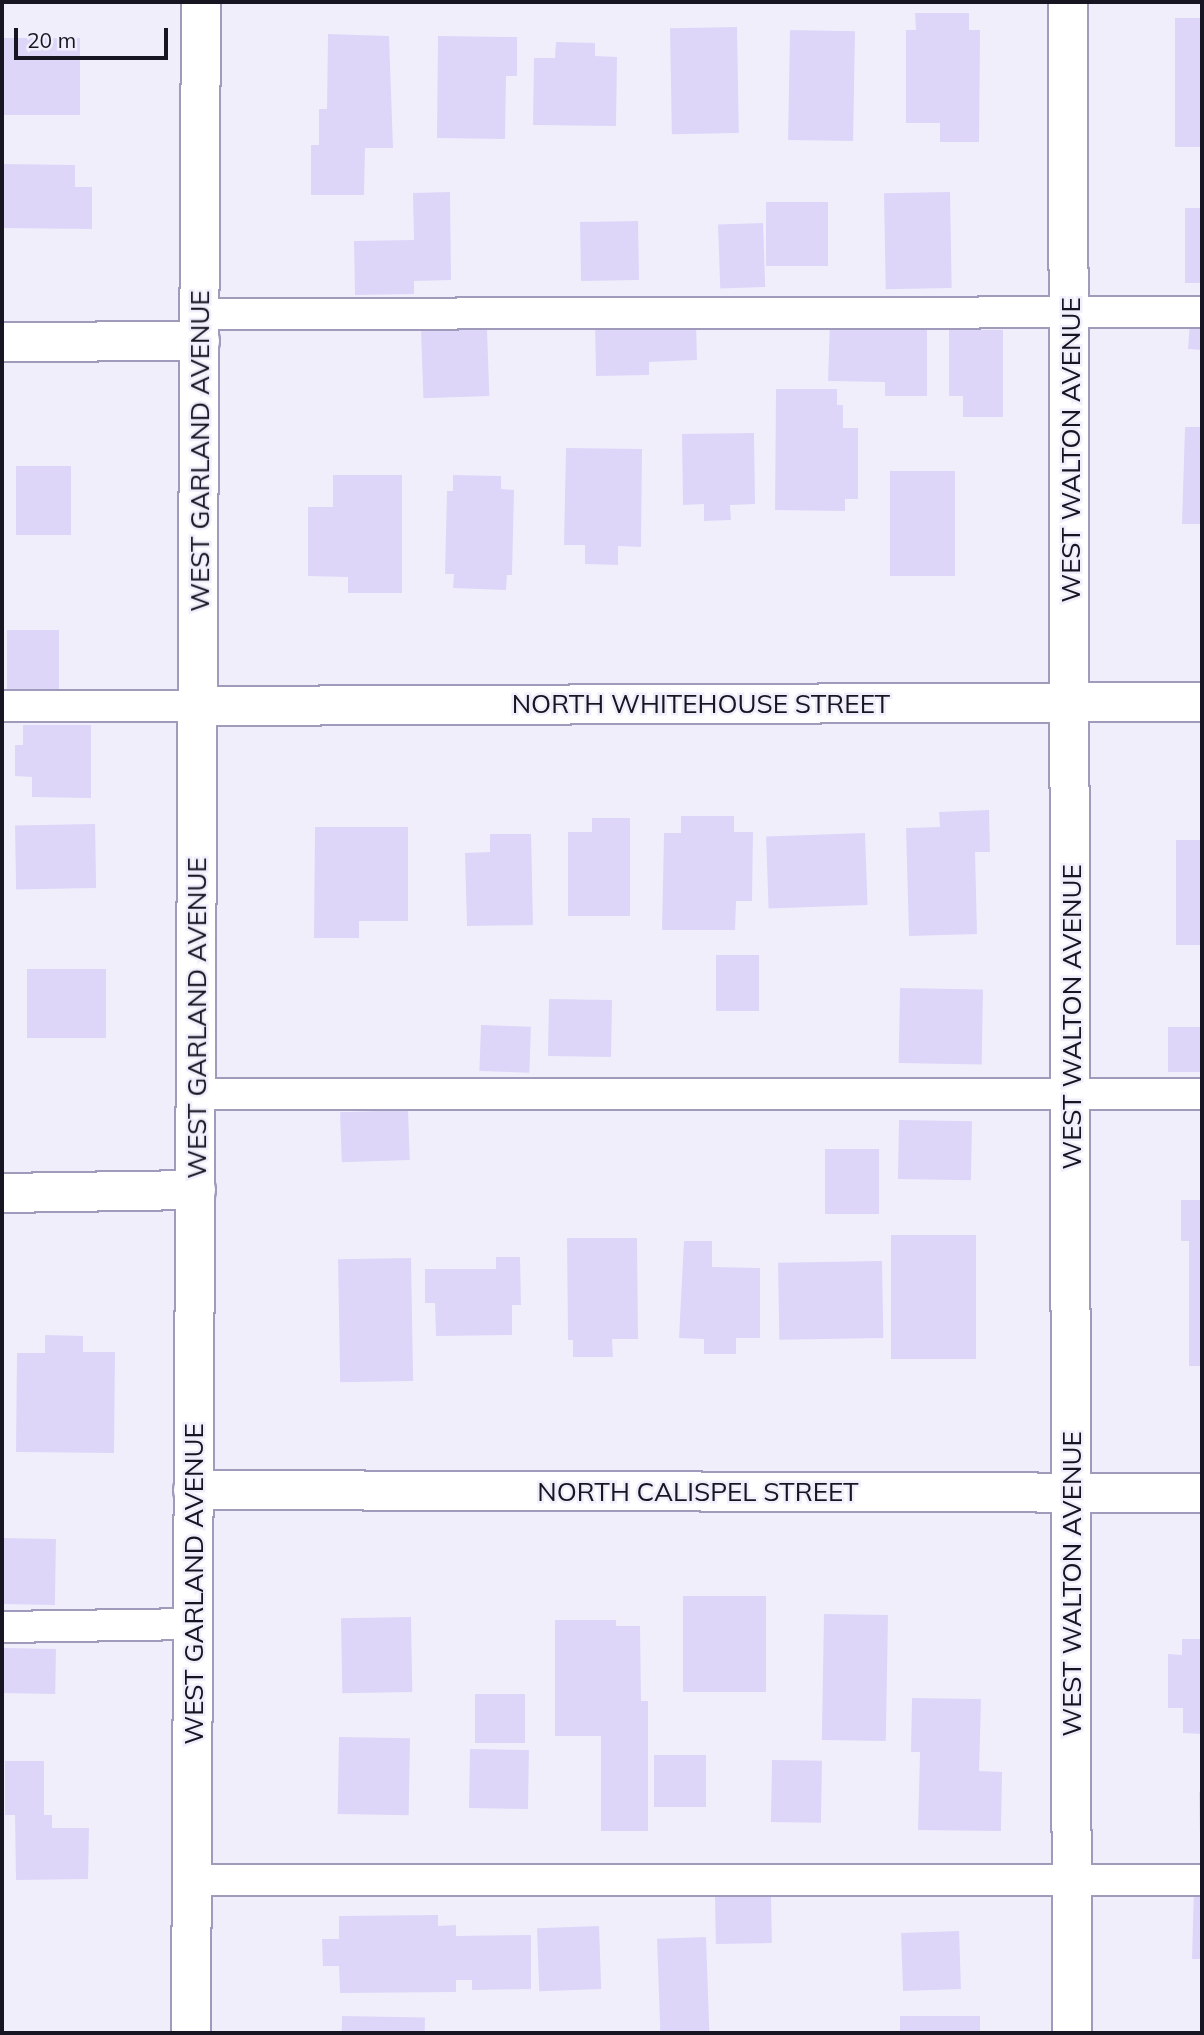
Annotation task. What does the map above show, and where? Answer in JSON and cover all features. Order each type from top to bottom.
[{"type":"street","name":"WEST GARLAND AVENUE","points":[[191,2033],[196,1624],[193,1490],[201,2]]},
{"type":"street","name":"WEST WALTON AVENUE","points":[[1068,2],[1073,702],[1072,2033]]},
{"type":"street","points":[[2,342],[200,328]]},
{"type":"street","name":"NORTH WHITEHOUSE STREET","points":[[199,706],[1202,702]]},
{"type":"street","points":[[2,1193],[196,1191]]},
{"type":"street","name":"NORTH CALISPEL STREET","points":[[193,1490],[1202,1493]]},
{"type":"lane","points":[[200,328],[1202,312]]},
{"type":"lane","points":[[2,706],[199,706]]},
{"type":"lane","points":[[197,1094],[1202,1094]]},
{"type":"lane","points":[[2,1627],[196,1624]]},
{"type":"lane","points":[[193,1880],[1202,1880]]},
{"type":"building","points":[[915,13],[969,13],[969,30],[980,30],[979,142],[940,142],[940,123],[906,123],[906,30],[916,30]]},
{"type":"building","points":[[1175,18],[1202,18],[1202,147],[1175,147]]},
{"type":"building","points":[[737,27],[739,133],[672,134],[670,28]]},
{"type":"building","points":[[790,30],[855,31],[853,141],[788,140]]},
{"type":"building","points":[[328,34],[389,36],[393,148],[365,148],[364,195],[311,195],[311,145],[319,145],[319,109],[327,109]]},
{"type":"building","points":[[438,36],[517,37],[517,76],[506,76],[505,139],[437,138]]},
{"type":"building","points":[[2,38],[80,38],[80,115],[2,115]]},
{"type":"building","points":[[556,42],[595,43],[595,56],[617,57],[616,126],[533,125],[534,58],[555,58]]},
{"type":"building","points":[[2,164],[75,165],[75,187],[92,187],[92,229],[2,228]]},
{"type":"building","points":[[450,192],[451,280],[414,281],[414,294],[355,295],[354,241],[414,240],[413,193]]},
{"type":"building","points":[[950,192],[952,288],[886,289],[884,193]]},
{"type":"building","points":[[766,202],[828,202],[828,266],[766,266]]},
{"type":"building","points":[[1185,208],[1202,208],[1202,283],[1185,283]]},
{"type":"building","points":[[638,221],[639,280],[581,281],[580,222]]},
{"type":"building","points":[[763,223],[765,287],[720,289],[718,225]]},
{"type":"building","points":[[830,320],[927,322],[927,396],[885,396],[885,382],[828,381]]},
{"type":"building","points":[[1190,320],[1202,321],[1202,350],[1188,349]]},
{"type":"building","points":[[696,321],[697,360],[649,362],[649,375],[596,376],[595,323]]},
{"type":"building","points":[[487,329],[489,396],[423,398],[421,331]]},
{"type":"building","points":[[949,330],[1003,330],[1003,417],[963,417],[963,396],[949,396]]},
{"type":"building","points":[[776,389],[837,389],[837,405],[843,405],[843,428],[858,428],[858,499],[845,499],[845,511],[775,510]]},
{"type":"building","points":[[1185,427],[1202,427],[1202,524],[1182,524]]},
{"type":"building","points":[[754,433],[755,504],[730,505],[731,520],[704,521],[704,504],[683,505],[682,434]]},
{"type":"building","points":[[566,448],[642,449],[641,547],[618,546],[618,565],[585,564],[585,545],[564,545]]},
{"type":"building","points":[[16,466],[71,466],[71,535],[16,535]]},
{"type":"building","points":[[890,471],[955,471],[955,576],[890,576]]},
{"type":"building","points":[[333,475],[402,475],[402,593],[348,593],[348,577],[308,576],[308,507],[333,507]]},
{"type":"building","points":[[453,475],[501,476],[501,489],[514,490],[512,575],[507,575],[506,590],[453,588],[454,574],[445,574],[447,491],[453,491]]},
{"type":"building","points":[[7,630],[59,630],[59,689],[7,689]]},
{"type":"building","points":[[23,725],[91,725],[91,798],[32,797],[32,777],[15,776],[15,745],[23,745]]},
{"type":"building","points":[[989,810],[990,852],[975,852],[977,934],[909,936],[906,828],[940,827],[939,812]]},
{"type":"building","points":[[681,816],[734,816],[734,832],[753,832],[752,901],[736,901],[735,930],[662,930],[664,833],[681,833]]},
{"type":"building","points":[[592,818],[630,818],[630,916],[568,916],[568,832],[592,832]]},
{"type":"building","points":[[95,824],[96,888],[16,889],[15,825]]},
{"type":"building","points":[[315,827],[408,827],[408,921],[359,921],[359,938],[314,938]]},
{"type":"building","points":[[865,833],[868,905],[769,908],[766,836]]},
{"type":"building","points":[[490,834],[531,834],[533,925],[467,926],[465,853],[490,852]]},
{"type":"building","points":[[1176,840],[1202,840],[1202,945],[1176,945]]},
{"type":"building","points":[[716,955],[759,955],[759,1011],[716,1011]]},
{"type":"building","points":[[27,969],[106,969],[106,1038],[27,1038]]},
{"type":"building","points":[[900,988],[983,989],[982,1064],[899,1063]]},
{"type":"building","points":[[549,999],[612,1000],[611,1057],[548,1056]]},
{"type":"building","points":[[481,1025],[531,1027],[529,1073],[479,1071]]},
{"type":"building","points":[[1168,1027],[1202,1027],[1202,1072],[1168,1072]]},
{"type":"building","points":[[408,1110],[410,1160],[342,1162],[340,1112]]},
{"type":"building","points":[[899,1120],[972,1121],[971,1180],[898,1179]]},
{"type":"building","points":[[825,1149],[879,1149],[879,1214],[825,1214]]},
{"type":"building","points":[[1181,1200],[1202,1200],[1202,1366],[1189,1366],[1189,1241],[1181,1241]]},
{"type":"building","points":[[891,1235],[976,1235],[976,1359],[891,1359]]},
{"type":"building","points":[[567,1238],[637,1238],[638,1339],[612,1339],[613,1357],[573,1357],[573,1340],[568,1340]]},
{"type":"building","points":[[684,1241],[712,1241],[712,1267],[760,1268],[760,1338],[736,1338],[736,1354],[704,1354],[704,1339],[679,1338]]},
{"type":"building","points":[[496,1257],[520,1257],[521,1305],[512,1305],[512,1335],[436,1336],[435,1303],[425,1303],[425,1269],[496,1269]]},
{"type":"building","points":[[411,1258],[413,1381],[340,1382],[338,1259]]},
{"type":"building","points":[[882,1261],[883,1338],[779,1340],[778,1263]]},
{"type":"building","points":[[45,1335],[83,1336],[83,1352],[115,1352],[114,1453],[16,1452],[17,1353],[45,1353]]},
{"type":"building","points":[[2,1538],[56,1539],[55,1605],[2,1604]]},
{"type":"building","points":[[683,1596],[766,1596],[766,1692],[683,1692]]},
{"type":"building","points":[[824,1614],[888,1615],[886,1741],[822,1740]]},
{"type":"building","points":[[411,1617],[412,1692],[342,1693],[341,1618]]},
{"type":"building","points":[[555,1620],[616,1620],[616,1626],[640,1626],[641,1701],[648,1701],[648,1831],[601,1831],[601,1736],[555,1736]]},
{"type":"building","points":[[1182,1639],[1202,1639],[1202,1734],[1183,1733],[1183,1708],[1168,1708],[1168,1654],[1182,1655]]},
{"type":"building","points":[[3,1648],[56,1649],[55,1694],[2,1693]]},
{"type":"building","points":[[475,1694],[525,1694],[525,1743],[475,1743]]},
{"type":"building","points":[[912,1698],[981,1699],[979,1771],[1002,1772],[1001,1831],[918,1830],[920,1752],[911,1752]]},
{"type":"building","points":[[339,1737],[410,1738],[409,1815],[338,1814]]},
{"type":"building","points":[[470,1749],[529,1750],[528,1809],[469,1808]]},
{"type":"building","points":[[654,1755],[706,1755],[706,1807],[654,1807]]},
{"type":"building","points":[[772,1760],[822,1761],[821,1823],[771,1822]]},
{"type":"building","points":[[5,1761],[44,1761],[44,1815],[52,1815],[52,1828],[89,1828],[88,1879],[16,1880],[15,1815],[5,1815]]},
{"type":"building","points":[[1199,1792],[1202,1792],[1202,1838],[1200,1838]]},
{"type":"building","points":[[1194,1887],[1202,1888],[1202,1959],[1192,1959]]},
{"type":"building","points":[[771,1895],[772,1943],[716,1944],[715,1896]]},
{"type":"building","points":[[438,1915],[438,1926],[456,1925],[456,1936],[531,1935],[531,1989],[472,1990],[472,1980],[456,1980],[456,1992],[340,1993],[339,1966],[323,1966],[322,1939],[339,1939],[339,1916]]},
{"type":"building","points":[[599,1926],[601,1989],[539,1991],[537,1928]]},
{"type":"building","points":[[959,1931],[961,1989],[903,1991],[901,1933]]},
{"type":"building","points":[[706,1937],[709,2033],[660,2033],[657,1939]]},
{"type":"building","points":[[342,2016],[425,2017],[425,2033],[342,2033]]},
{"type":"building","points":[[900,2016],[980,2016],[980,2033],[900,2033]]}]
